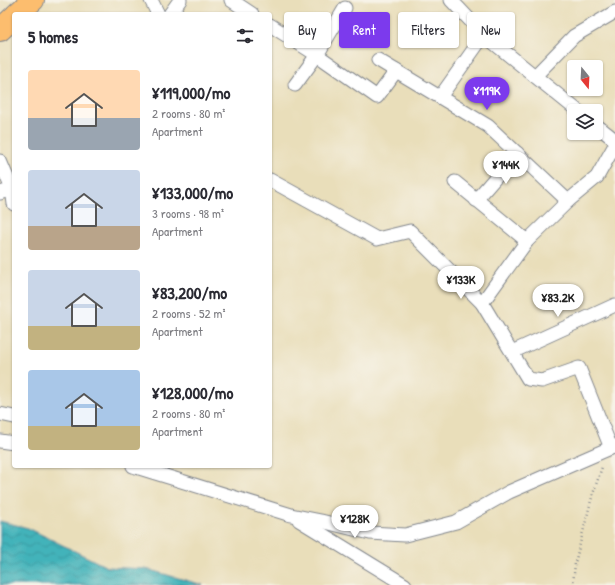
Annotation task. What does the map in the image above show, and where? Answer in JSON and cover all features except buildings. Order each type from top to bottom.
[{"type":"highway","points":[[19,12],[33,0]]},
{"type":"highway","points":[[0,30],[12,19]]},
{"type":"street","points":[[151,0],[157,12]]},
{"type":"street","points":[[171,12],[180,0]]},
{"type":"street","points":[[231,0],[246,9]]},
{"type":"street","points":[[450,0],[467,18]]},
{"type":"street","points":[[295,85],[317,55],[345,8]]},
{"type":"street","points":[[535,76],[574,36],[615,12]]},
{"type":"street","points":[[272,26],[317,55],[377,97],[396,71]]},
{"type":"street","points":[[440,97],[475,48]]},
{"type":"street","points":[[500,48],[569,104]]},
{"type":"street","points":[[378,60],[488,126],[568,201]]},
{"type":"street","points":[[603,131],[615,140]]},
{"type":"street","points":[[482,303],[527,241],[568,201],[597,177],[615,145]]},
{"type":"street","points":[[476,200],[517,153]]},
{"type":"street","points":[[0,161],[12,199]]},
{"type":"street","points":[[139,468],[291,515],[370,533],[405,535],[456,522],[509,492],[613,447],[579,368],[542,381],[528,379],[482,303],[410,232],[377,239],[272,181]]},
{"type":"street","points":[[455,182],[527,241]]},
{"type":"street","points":[[512,352],[615,306]]},
{"type":"street","points":[[0,414],[12,417]]},
{"type":"street","points":[[0,441],[12,443]]},
{"type":"street","points":[[291,515],[404,585]]},
{"type":"path","points":[[573,585],[575,563],[592,497],[600,470],[613,447]]},
{"type":"water","points":[[0,521],[28,528],[107,567],[146,569],[203,585],[0,585]]}]
